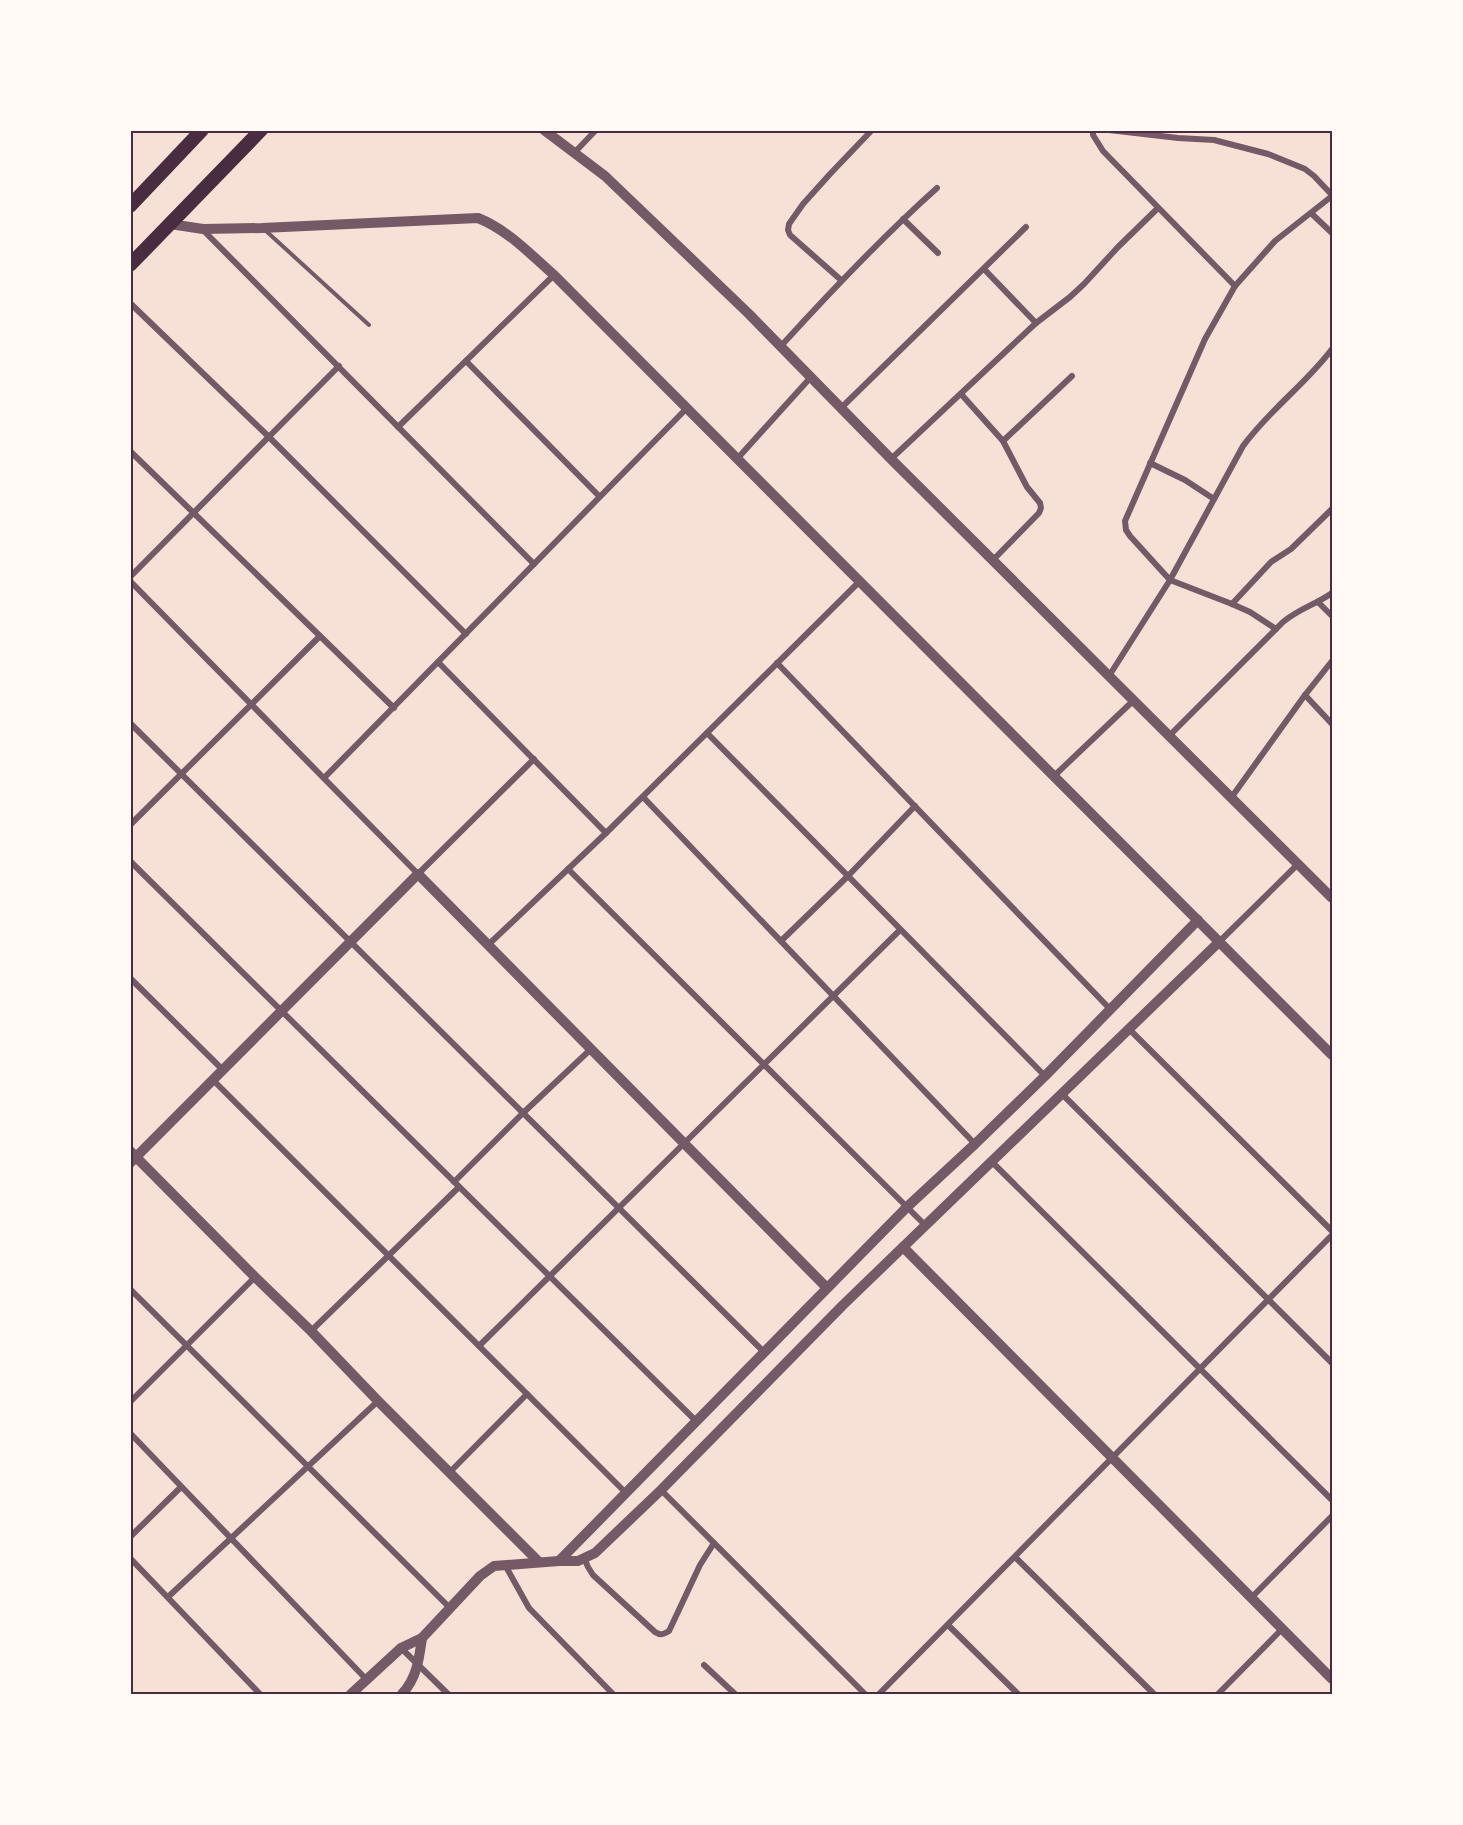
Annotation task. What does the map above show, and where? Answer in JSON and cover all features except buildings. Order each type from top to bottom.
[{"type":"main road","points":[[130,206],[202,130]]},
{"type":"main road","points":[[130,265],[261,130]]},
{"type":"street","points":[[544,130],[605,176],[781,346],[891,459],[1332,898]]},
{"type":"street","points":[[575,152],[596,130]]},
{"type":"street","points":[[841,280],[790,235],[789,224],[803,204],[872,130]]},
{"type":"street","points":[[1092,130],[1103,151],[1235,286]]},
{"type":"street","points":[[1109,130],[1214,140],[1268,154],[1305,169],[1332,196],[1275,241],[1235,286],[1206,339],[1125,521],[1130,537],[1170,580],[1250,612],[1276,629]]},
{"type":"street","points":[[781,346],[841,280],[937,188]]},
{"type":"street","points":[[891,459],[1036,323],[1084,284],[1158,208]]},
{"type":"street","points":[[1312,214],[1332,233]]},
{"type":"street","points":[[170,224],[202,229],[262,228],[478,218],[509,235],[554,275],[1332,1055]]},
{"type":"street","points":[[903,219],[938,253]]},
{"type":"street","points":[[841,408],[1026,227]]},
{"type":"street","points":[[202,229],[534,564]]},
{"type":"street","points":[[984,269],[1036,323]]},
{"type":"street","points":[[398,427],[554,275]]},
{"type":"street","points":[[130,303],[269,437],[466,634]]},
{"type":"street","points":[[1109,676],[1170,580],[1243,446],[1255,430],[1322,364],[1332,349]]},
{"type":"street","points":[[466,361],[599,496]]},
{"type":"street","points":[[130,577],[339,366]]},
{"type":"street","points":[[1003,441],[1072,376]]},
{"type":"street","points":[[737,459],[812,377]]},
{"type":"street","points":[[961,394],[1003,441],[1027,487],[1041,507],[1039,513],[993,560]]},
{"type":"street","points":[[324,778],[687,408]]},
{"type":"street","points":[[130,451],[394,708]]},
{"type":"street","points":[[1150,463],[1185,480],[1214,499]]},
{"type":"street","points":[[1232,604],[1271,562],[1291,549],[1332,508]]},
{"type":"street","points":[[130,581],[827,1288]]},
{"type":"street","points":[[488,945],[643,797],[860,581]]},
{"type":"street","points":[[1169,736],[1295,612],[1332,593]]},
{"type":"street","points":[[1318,602],[1332,616]]},
{"type":"street","points":[[130,825],[320,636]]},
{"type":"street","points":[[1231,798],[1332,661]]},
{"type":"street","points":[[438,662],[606,833]]},
{"type":"street","points":[[777,663],[1110,1009]]},
{"type":"street","points":[[1305,695],[1332,724]]},
{"type":"street","points":[[1054,776],[1134,700]]},
{"type":"street","points":[[130,723],[764,1352]]},
{"type":"street","points":[[706,733],[1045,1076]]},
{"type":"street","points":[[534,759],[224,1070],[132,1157],[312,1331],[378,1401],[539,1562]]},
{"type":"street","points":[[643,797],[975,1144]]},
{"type":"street","points":[[781,941],[915,806]]},
{"type":"street","points":[[130,861],[697,1422]]},
{"type":"street","points":[[351,1695],[401,1648],[422,1638],[480,1576],[494,1566],[559,1561],[578,1562],[595,1553],[661,1490],[903,1247],[1298,864]]},
{"type":"street","points":[[568,869],[926,1226]]},
{"type":"street","points":[[559,1561],[827,1288],[1045,1076],[1198,920]]},
{"type":"street","points":[[479,1346],[900,930]]},
{"type":"street","points":[[130,978],[224,1070]]},
{"type":"street","points":[[879,1695],[1332,1233],[1129,1029]]},
{"type":"street","points":[[312,1331],[390,1256],[523,1113],[591,1049]]},
{"type":"street","points":[[213,1080],[626,1492]]},
{"type":"street","points":[[1062,1094],[1332,1363]]},
{"type":"street","points":[[992,1162],[1332,1500]]},
{"type":"street","points":[[903,1247],[1332,1679]]},
{"type":"street","points":[[130,1402],[255,1276]]},
{"type":"street","points":[[130,1289],[450,1608]]},
{"type":"street","points":[[449,1473],[527,1394]]},
{"type":"street","points":[[168,1597],[378,1401]]},
{"type":"street","points":[[130,1433],[366,1679]]},
{"type":"street","points":[[130,1538],[181,1487]]},
{"type":"street","points":[[661,1490],[866,1695]]},
{"type":"street","points":[[1251,1598],[1332,1516]]},
{"type":"street","points":[[584,1558],[593,1575],[654,1632],[664,1634],[669,1630],[700,1565],[714,1543]]},
{"type":"street","points":[[1015,1557],[1154,1695]]},
{"type":"street","points":[[130,1558],[260,1695]]},
{"type":"street","points":[[504,1564],[530,1608],[613,1695]]},
{"type":"street","points":[[948,1625],[1018,1695]]},
{"type":"street","points":[[1218,1695],[1282,1629]]},
{"type":"street","points":[[402,1695],[410,1686],[418,1664],[422,1638]]},
{"type":"street","points":[[401,1648],[448,1695]]},
{"type":"street","points":[[704,1665],[735,1695]]},
{"type":"lane","points":[[262,228],[369,326]]}]
